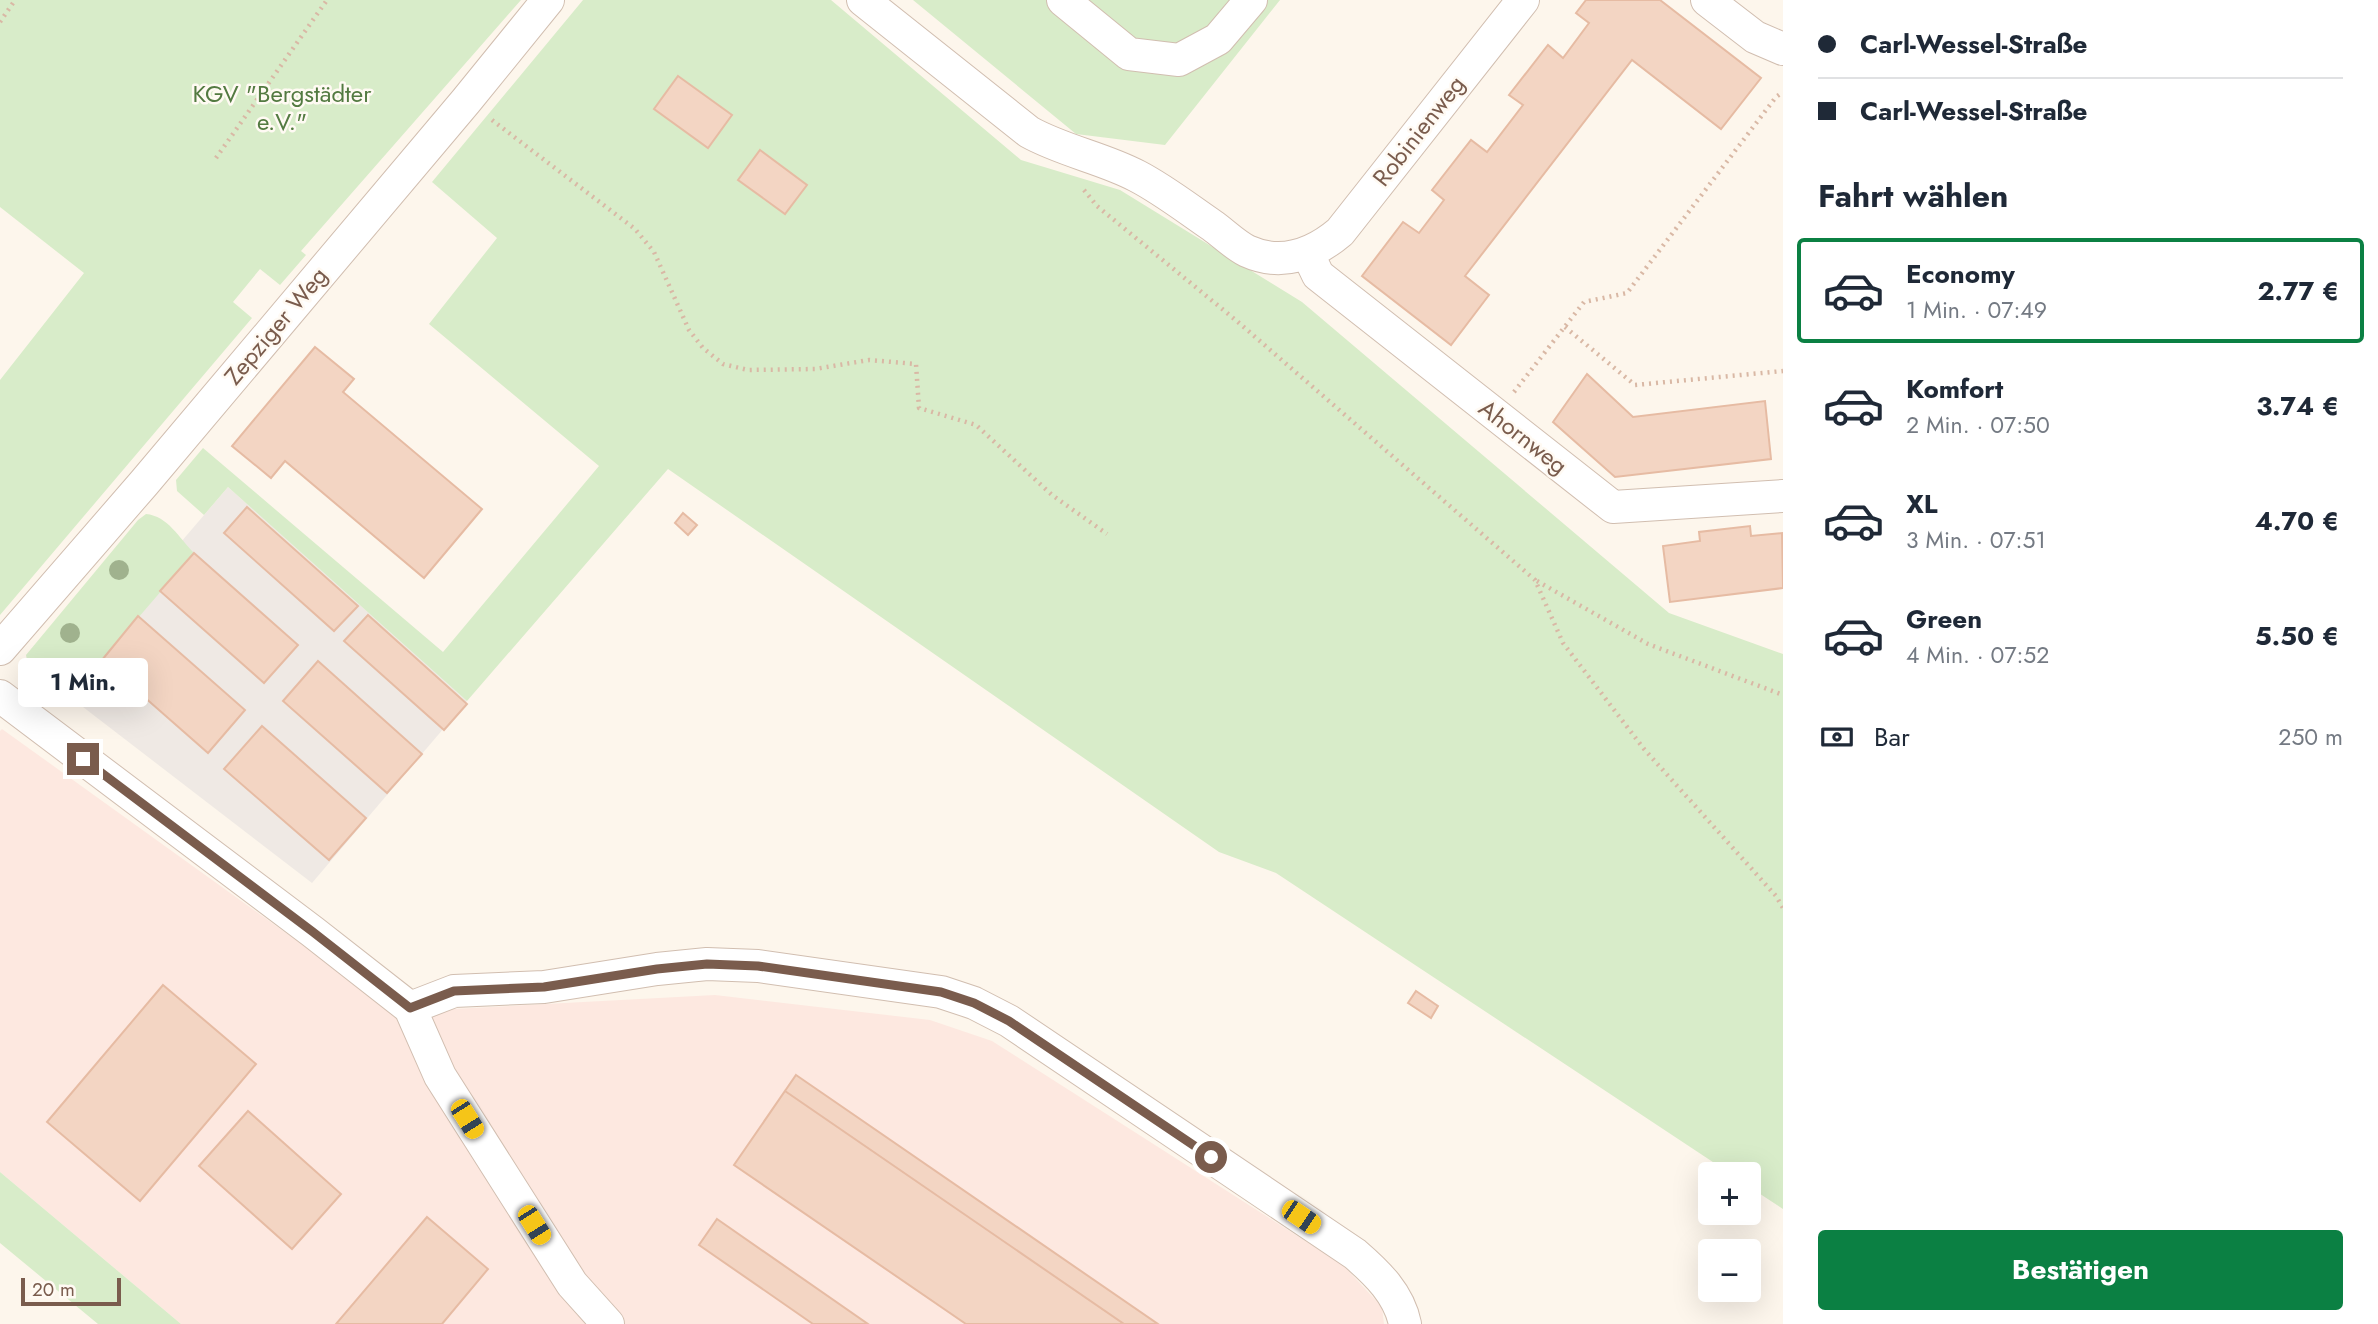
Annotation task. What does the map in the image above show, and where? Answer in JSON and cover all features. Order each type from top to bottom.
[{"type":"street","name":"Zepziger Weg","points":[[0,649],[144,483],[548,0]]},
{"type":"street","points":[[863,0],[1028,132],[1044,141],[1135,175],[1165,192],[1247,251],[1270,258],[1288,259],[1308,254]]},
{"type":"street","points":[[1063,0],[1129,54],[1179,60],[1218,39],[1251,0]]},
{"type":"street","name":"Robinienweg","points":[[1308,254],[1325,245],[1340,232],[1523,0]]},
{"type":"street","points":[[1707,0],[1755,37],[1783,49]]},
{"type":"street","name":"Ahornweg","points":[[1308,254],[1318,275],[1613,507],[1783,496]]},
{"type":"street","points":[[0,696],[303,923],[410,1008],[440,1076],[572,1284],[608,1324]]},
{"type":"street","points":[[410,1008],[454,991],[544,987],[707,964],[758,966],[941,992],[974,1003],[1009,1021],[1355,1254],[1378,1274],[1403,1312],[1405,1324]]},
{"type":"path","points":[[0,22],[15,0]]},
{"type":"path","points":[[216,159],[327,0]]},
{"type":"path","points":[[1496,415],[1584,302],[1627,293],[1776,97],[1783,92]]},
{"type":"path","points":[[466,101],[635,229],[654,252],[689,330],[703,348],[723,364],[748,370],[815,369],[869,360],[916,364],[919,408],[976,425],[1052,495],[1107,534]]},
{"type":"path","points":[[1074,151],[1074,178],[1097,206],[1238,321],[1535,580],[1648,644],[1783,695]]},
{"type":"path","points":[[1565,327],[1635,386],[1783,371]]},
{"type":"path","points":[[1535,580],[1563,643],[1644,749],[1776,896],[1783,908]]},
{"type":"shaded area","points":[[228,487],[467,701],[312,883],[57,687]]},
{"type":"shaded area","points":[[2,729],[396,1012],[715,995],[930,1020],[992,1041],[1343,1265],[1382,1307],[1384,1324],[181,1324],[0,1172]]},
{"type":"green space","name":"KGV \"Bergstädter e.V.\"","points":[[0,0],[521,0],[301,251],[306,255],[280,285],[260,269],[233,302],[252,318],[0,615],[0,380],[84,273],[0,207]]},
{"type":"green space","points":[[583,0],[831,0],[1021,160],[1120,190],[1302,302],[1669,613],[1783,654],[1783,1209],[1761,1195],[1761,1162],[1713,1162],[1276,873],[1219,852],[668,469],[467,701],[228,487],[204,515],[177,491],[176,480],[203,448],[443,652],[599,466],[429,324],[497,238],[432,182]]},
{"type":"green space","points":[[913,0],[1280,0],[1165,145],[1076,134]]},
{"type":"green space","points":[[146,514],[167,523],[194,553],[69,698],[29,670],[26,655],[138,520]]},
{"type":"green space","points":[[0,1172],[181,1324],[98,1324],[0,1243]]},
{"type":"building","points":[[1586,0],[1660,0],[1761,78],[1721,129],[1632,60],[1465,276],[1489,295],[1451,345],[1362,276],[1403,222],[1419,233],[1444,200],[1432,190],[1471,140],[1487,152],[1523,105],[1509,95],[1548,45],[1563,58],[1589,23],[1576,13]]},
{"type":"building","points":[[678,76],[732,115],[708,148],[654,109]]},
{"type":"building","points":[[760,150],[807,185],[785,214],[738,180]]},
{"type":"building","points":[[315,347],[354,379],[343,392],[482,509],[424,578],[285,461],[271,478],[232,446]]},
{"type":"building","points":[[1587,374],[1633,417],[1765,401],[1771,459],[1615,477],[1553,422]]},
{"type":"building","points":[[247,507],[358,606],[334,631],[224,533]]},
{"type":"building","points":[[683,513],[697,525],[688,535],[675,523]]},
{"type":"building","points":[[1750,526],[1751,536],[1782,533],[1783,588],[1670,602],[1663,546],[1700,541],[1699,532]]},
{"type":"building","points":[[194,553],[298,645],[264,683],[160,591]]},
{"type":"building","points":[[368,615],[467,704],[444,730],[344,641]]},
{"type":"building","points":[[138,616],[245,710],[208,753],[102,660]]},
{"type":"building","points":[[318,661],[422,754],[387,793],[283,701]]},
{"type":"building","points":[[262,726],[366,818],[329,860],[224,769]]},
{"type":"building","points":[[163,985],[256,1064],[140,1201],[47,1122]]},
{"type":"building","points":[[1416,991],[1438,1006],[1431,1018],[1408,1003]]},
{"type":"building","points":[[796,1075],[1158,1324],[1124,1324],[785,1091]]},
{"type":"building","points":[[785,1091],[1124,1324],[966,1324],[734,1165]]},
{"type":"building","points":[[248,1111],[341,1194],[292,1249],[199,1166]]},
{"type":"building","points":[[427,1217],[488,1269],[442,1324],[336,1324]]},
{"type":"building","points":[[717,1219],[868,1324],[813,1324],[699,1245]]},
{"type":"route","points":[[83,759],[410,1008],[454,991],[544,987],[707,964],[758,966],[941,992],[974,1003],[1009,1021],[1211,1157]]}]
